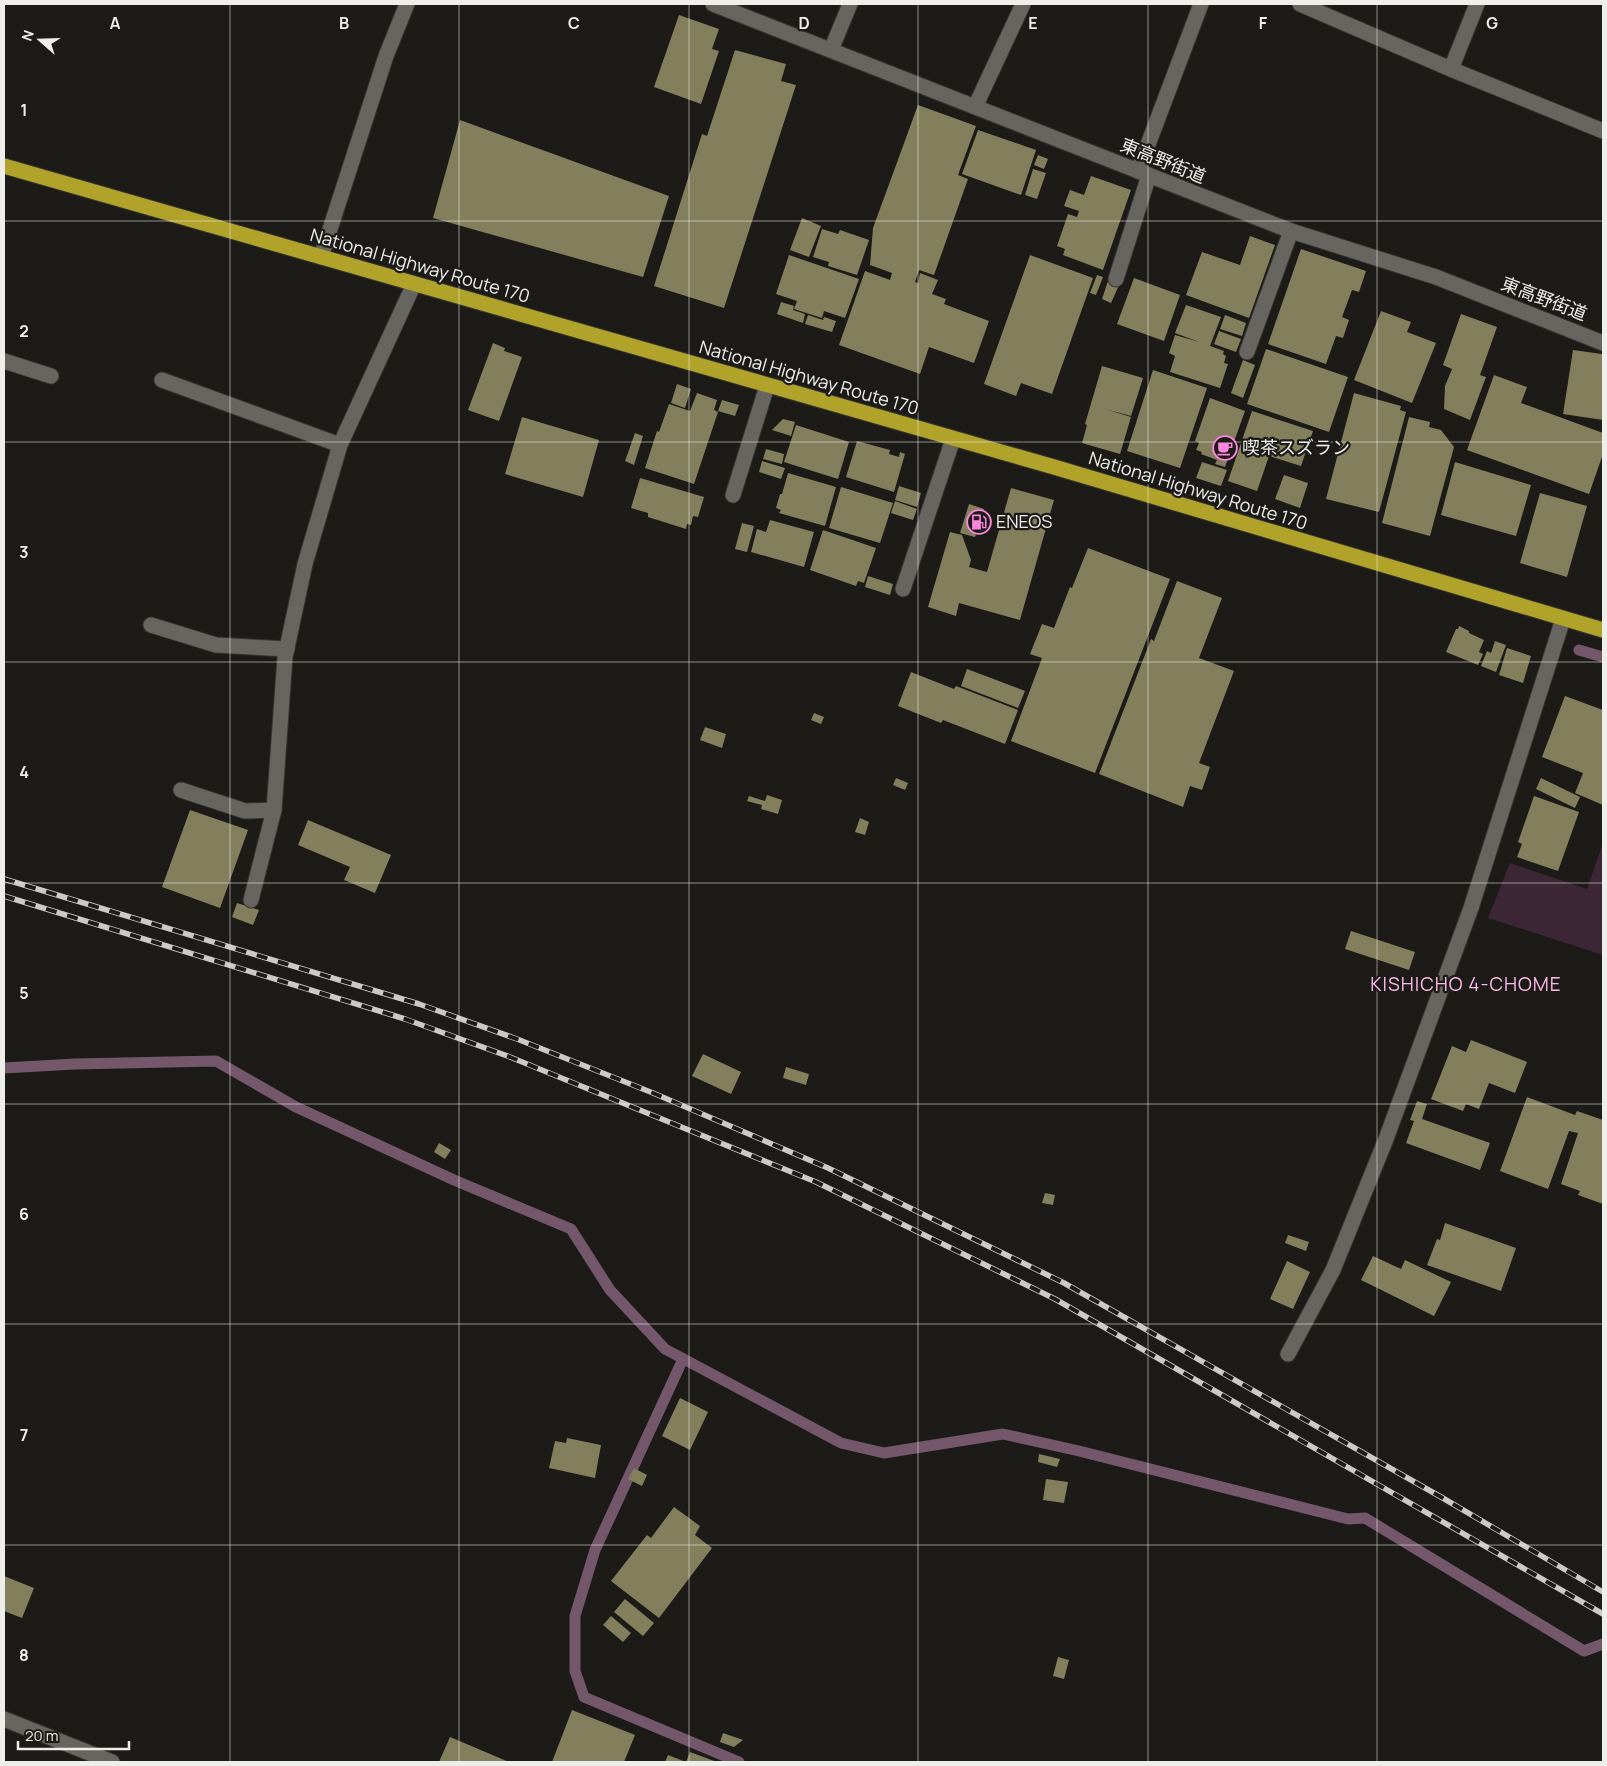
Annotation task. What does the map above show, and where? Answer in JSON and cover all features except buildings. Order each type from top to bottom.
[{"type":"highway","name":"National Highway Route 170","points":[[4,166],[1073,473],[1603,630]]},
{"type":"street","points":[[321,257],[386,56],[407,4]]},
{"type":"street","name":"東高野街道","points":[[713,4],[1291,231],[1436,277],[1603,343]]},
{"type":"street","points":[[831,50],[850,4]]},
{"type":"street","points":[[975,107],[1022,4]]},
{"type":"street","points":[[1116,279],[1144,173],[1201,4]]},
{"type":"street","points":[[1300,4],[1451,69],[1603,131]]},
{"type":"street","points":[[1451,69],[1477,4]]},
{"type":"street","points":[[1247,352],[1291,231]]},
{"type":"street","points":[[251,900],[274,810],[287,649],[305,564],[340,445],[414,284]]},
{"type":"street","points":[[4,361],[51,376]]},
{"type":"street","points":[[162,380],[340,445]]},
{"type":"street","points":[[733,495],[767,386]]},
{"type":"street","points":[[903,589],[954,439]]},
{"type":"street","points":[[1288,1354],[1333,1270],[1389,1130],[1471,908],[1563,619]]},
{"type":"street","points":[[151,625],[216,645],[287,649]]},
{"type":"street","points":[[181,790],[245,811],[274,810]]},
{"type":"street","points":[[4,1719],[112,1762]]},
{"type":"shaded area","points":[[1603,843],[1603,955],[1488,918],[1510,863],[1587,889]]},
{"type":"waterway","points":[[1579,650],[1603,657]]},
{"type":"waterway","points":[[4,1068],[75,1064],[216,1061],[296,1107],[454,1180],[571,1229],[610,1290],[665,1349],[841,1443],[884,1453],[1003,1434],[1079,1451],[1348,1519],[1365,1518],[1584,1651],[1603,1644]]},
{"type":"waterway","points":[[683,1359],[595,1550],[575,1616],[575,1671],[584,1697],[739,1762]]},
{"type":"railway","points":[[4,879],[419,1004],[517,1039],[653,1093],[828,1168],[1064,1283],[1441,1497],[1603,1592]]},
{"type":"railway","points":[[4,896],[405,1019],[510,1057],[816,1182],[1055,1299],[1603,1614]]},
{"type":"place","name":"喫茶スズラン","points":[[1225,448]]},
{"type":"place","name":"ENEOS","points":[[979,522]]},
{"type":"district","name":"KISHICHO 4-CHOME","points":[[1466,984]]}]
